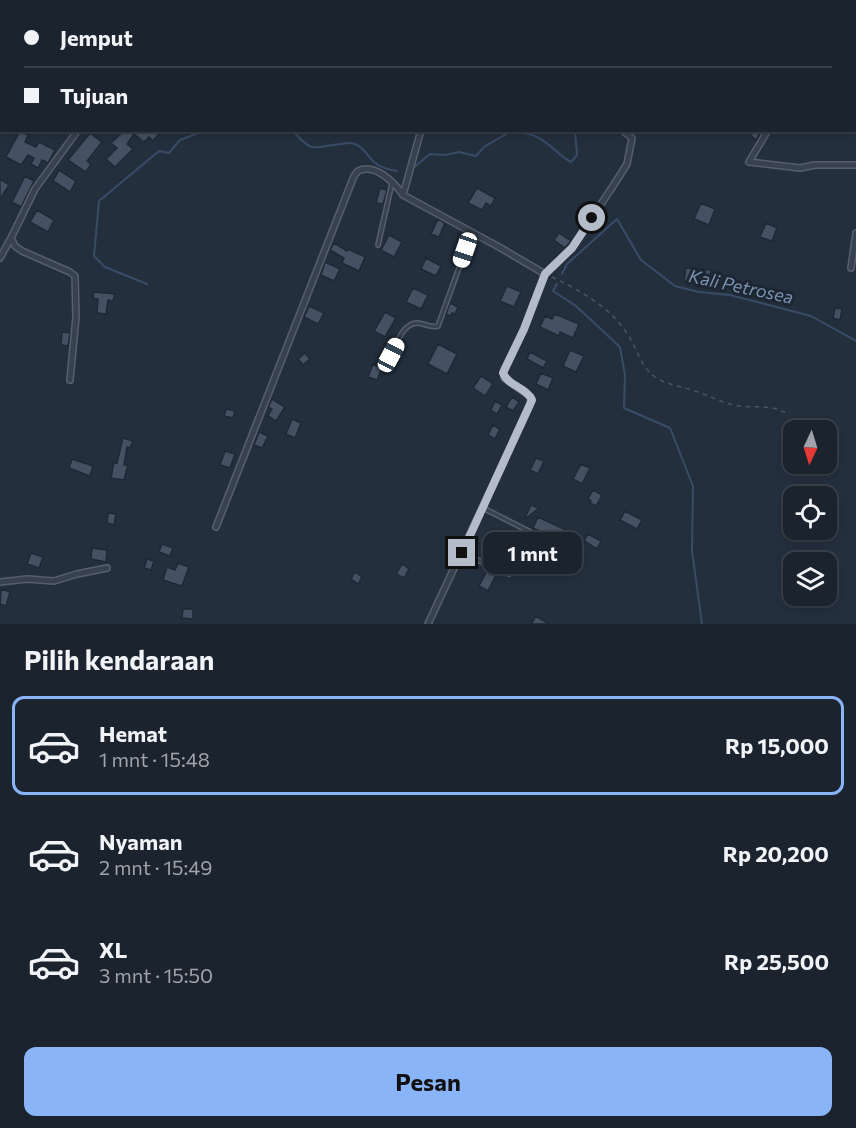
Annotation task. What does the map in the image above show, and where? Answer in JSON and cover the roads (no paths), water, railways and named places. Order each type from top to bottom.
[{"type":"street","points":[[0,258],[35,189],[77,132]]},
{"type":"street","points":[[403,195],[420,132]]},
{"type":"street","points":[[428,624],[532,400],[525,392],[507,380],[503,373],[524,329],[545,274],[572,248],[627,164],[632,138],[624,132]]},
{"type":"street","points":[[767,132],[748,162],[800,168],[815,165],[856,165]]},
{"type":"street","points":[[216,527],[354,176],[358,171],[365,169],[393,180],[403,195],[545,274]]},
{"type":"street","points":[[851,268],[856,233]]},
{"type":"street","points":[[11,238],[15,246],[75,276],[76,317],[70,380]]},
{"type":"street","points":[[0,582],[27,579],[54,581],[107,568]]},
{"type":"lane","points":[[378,245],[393,180]]},
{"type":"lane","points":[[391,355],[405,329],[409,326],[420,323],[432,327],[438,326],[472,232]]},
{"type":"lane","points":[[483,508],[560,547]]},
{"type":"lane","points":[[462,553],[509,574]]},
{"type":"waterway","points":[[147,284],[105,267],[94,256],[99,201],[159,151],[169,153],[180,140],[201,132]]},
{"type":"waterway","points":[[294,132],[305,143],[315,148],[353,143],[378,165],[397,171]]},
{"type":"waterway","points":[[412,169],[430,154],[446,155],[459,152],[476,156],[484,147],[509,132]]},
{"type":"waterway","points":[[517,132],[535,136],[571,162],[577,155],[575,132]]},
{"type":"waterway","name":"Kali Petrosea","points":[[562,274],[567,264],[617,219],[641,260],[675,286],[699,292],[730,295],[811,316],[856,341]]},
{"type":"waterway","name":"Kali Petrosea","points":[[557,284],[553,291],[576,306],[620,347],[625,375],[624,408],[670,428],[693,486],[692,551],[702,624]]}]
